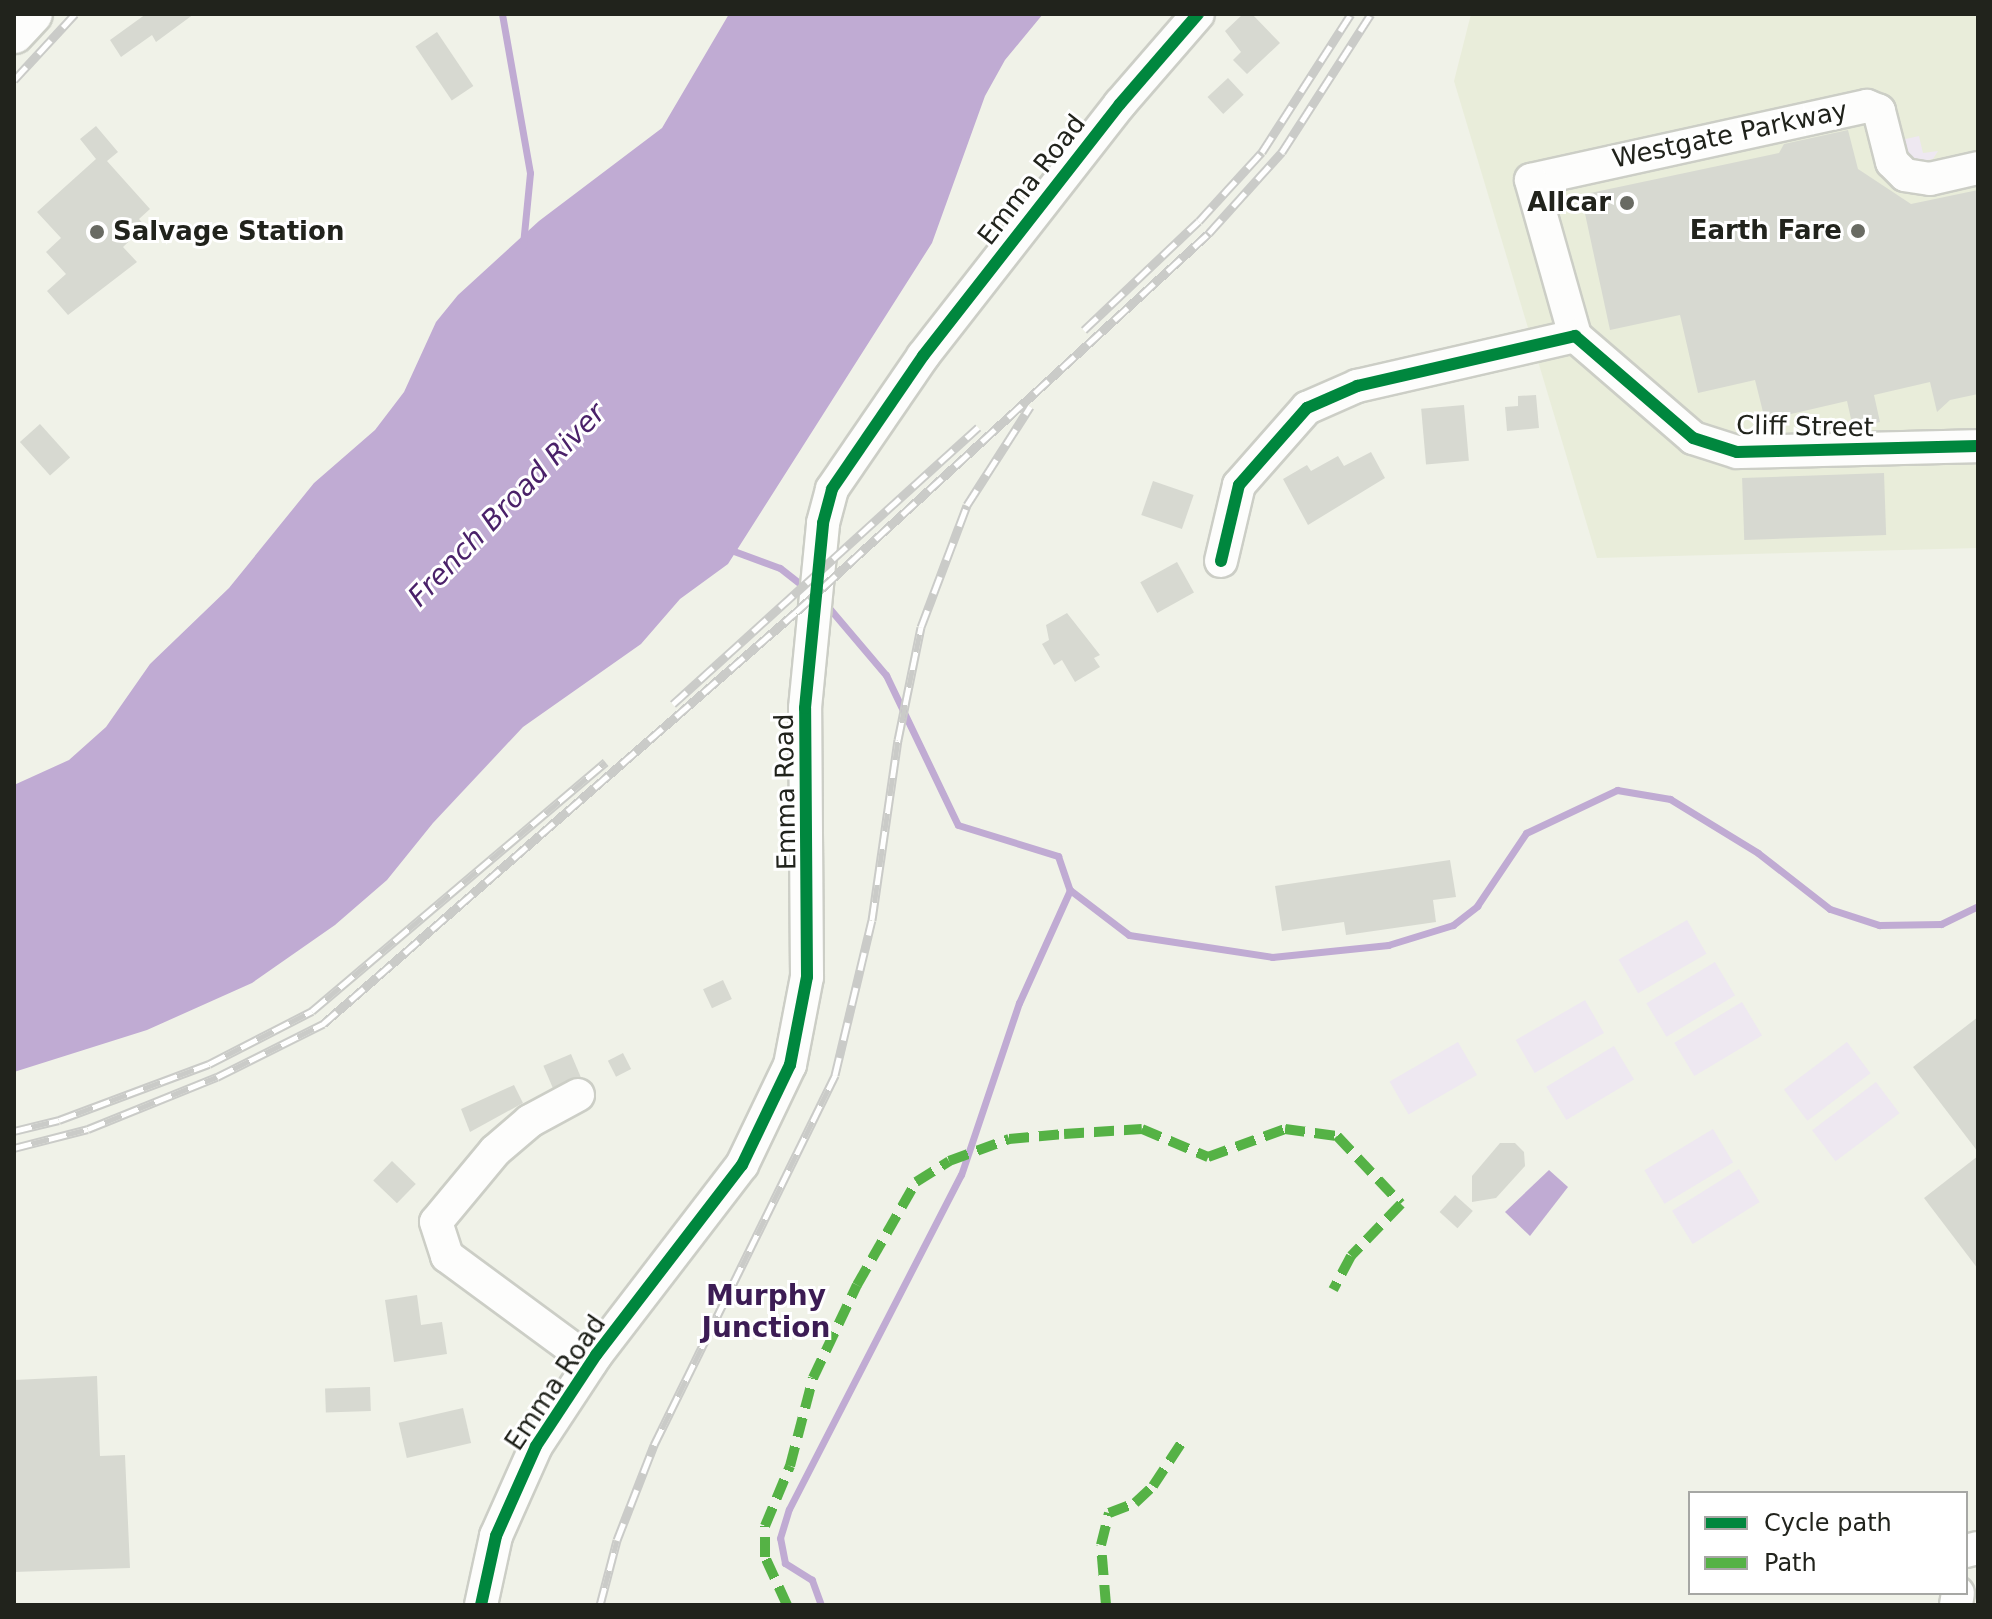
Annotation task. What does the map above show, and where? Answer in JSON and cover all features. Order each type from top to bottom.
[{"type":"main road","points":[[14,33],[32,14]]},
{"type":"street","name":"Emma Road","points":[[481,1605],[484,1576],[512,1493],[591,1362],[742,1165],[790,1065],[807,977],[805,708],[822,549],[832,489],[858,445],[1120,104],[1198,14]]},
{"type":"street","name":"Westgate Parkway","points":[[1575,336],[1531,180],[1867,106],[1879,111],[1892,162],[1905,175],[1930,179],[1978,168]]},
{"type":"street","name":"Cliff Street","points":[[1575,336],[1693,438],[1737,452],[1978,446]]},
{"type":"street","points":[[1221,561],[1239,485],[1307,408],[1357,386],[1575,336]]},
{"type":"street","points":[[578,1095],[530,1121],[495,1151],[436,1222],[447,1256],[591,1362]]},
{"type":"shaded area","points":[[1471,14],[1978,14],[1978,548],[1597,558],[1454,81]]},
{"type":"shaded area","points":[[1919,136],[1923,153],[1938,151],[1933,159],[1918,162],[1906,154],[1901,140]]},
{"type":"shaded area","points":[[1687,920],[1706,954],[1638,993],[1619,960]]},
{"type":"shaded area","points":[[1715,962],[1735,995],[1667,1037],[1646,1003]]},
{"type":"shaded area","points":[[1585,1000],[1604,1033],[1535,1073],[1516,1040]]},
{"type":"shaded area","points":[[1742,1002],[1762,1035],[1694,1076],[1674,1043]]},
{"type":"shaded area","points":[[1458,1042],[1477,1075],[1409,1114],[1390,1082]]},
{"type":"shaded area","points":[[1847,1042],[1870,1073],[1807,1121],[1784,1090]]},
{"type":"shaded area","points":[[1614,1046],[1634,1079],[1566,1120],[1546,1087]]},
{"type":"shaded area","points":[[1876,1082],[1899,1113],[1836,1161],[1812,1130]]},
{"type":"shaded area","points":[[1713,1129],[1733,1162],[1665,1204],[1644,1170]]},
{"type":"shaded area","points":[[1739,1169],[1760,1202],[1693,1244],[1672,1211]]},
{"type":"water","name":"French Broad River","points":[[729,14],[1043,14],[1005,60],[985,96],[932,243],[728,564],[680,599],[641,644],[523,727],[433,823],[387,880],[335,925],[252,983],[147,1030],[14,1072],[14,785],[69,760],[106,727],[150,664],[229,588],[314,483],[375,430],[404,392],[436,322],[458,295],[539,221],[662,128]]},
{"type":"water","points":[[1549,1170],[1568,1187],[1530,1236],[1505,1212]]},
{"type":"building","points":[[146,14],[194,14],[156,42],[152,35],[121,57],[110,40]]},
{"type":"building","points":[[1243,14],[1252,14],[1280,43],[1247,74],[1233,60],[1241,52],[1225,31]]},
{"type":"building","points":[[437,32],[473,86],[452,100],[415,47]]},
{"type":"building","points":[[1228,78],[1244,95],[1223,114],[1208,97]]},
{"type":"building","name":"Salvage Station","points":[[96,126],[118,152],[107,161],[150,209],[139,219],[145,226],[123,247],[137,262],[68,315],[47,291],[66,274],[46,252],[61,238],[37,212],[96,159],[80,139]]},
{"type":"building","points":[[1848,130],[1858,169],[1911,204],[1978,190],[1978,394],[1950,400],[1937,412],[1930,382],[1874,395],[1880,422],[1853,428],[1847,401],[1765,420],[1755,380],[1698,393],[1680,315],[1610,330],[1581,195],[1779,153],[1784,144]]},
{"type":"building","points":[[1536,395],[1539,428],[1507,431],[1505,407],[1518,406],[1518,396]]},
{"type":"building","points":[[1464,405],[1469,461],[1426,465],[1421,409]]},
{"type":"building","points":[[40,424],[70,457],[50,476],[20,442]]},
{"type":"building","points":[[1371,452],[1385,478],[1308,525],[1283,479],[1307,465],[1311,471],[1338,456],[1344,466]]},
{"type":"building","points":[[1884,473],[1886,535],[1744,540],[1742,478]]},
{"type":"building","points":[[1153,481],[1194,495],[1182,529],[1141,515]]},
{"type":"building","points":[[1177,562],[1194,593],[1157,613],[1140,582]]},
{"type":"building","points":[[1067,613],[1100,655],[1094,658],[1100,667],[1075,682],[1062,660],[1054,665],[1042,644],[1049,640],[1046,625]]},
{"type":"building","points":[[1450,860],[1456,897],[1433,900],[1436,922],[1346,935],[1344,922],[1282,931],[1275,886]]},
{"type":"building","points":[[723,980],[732,999],[712,1008],[703,989]]},
{"type":"building","points":[[1978,1017],[1978,1152],[1913,1067]]},
{"type":"building","points":[[623,1053],[631,1069],[616,1077],[608,1061]]},
{"type":"building","points":[[571,1054],[581,1077],[553,1089],[543,1066]]},
{"type":"building","points":[[514,1085],[523,1103],[470,1132],[461,1109]]},
{"type":"building","points":[[1500,1143],[1515,1143],[1524,1152],[1525,1166],[1496,1198],[1472,1202],[1472,1176]]},
{"type":"building","points":[[1978,1156],[1978,1269],[1924,1198]]},
{"type":"building","points":[[392,1161],[416,1184],[397,1203],[373,1180]]},
{"type":"building","points":[[1455,1195],[1473,1211],[1457,1228],[1440,1212]]},
{"type":"building","points":[[417,1295],[421,1325],[442,1322],[447,1354],[394,1362],[385,1300]]},
{"type":"building","points":[[97,1376],[100,1456],[125,1455],[130,1568],[14,1572],[14,1380]]},
{"type":"building","points":[[370,1387],[371,1411],[326,1413],[325,1389]]},
{"type":"building","points":[[463,1408],[471,1443],[407,1458],[399,1423]]},
{"type":"waterway","points":[[502,14],[530,173],[523,245]]},
{"type":"waterway","points":[[731,550],[780,568],[808,590]]},
{"type":"waterway","points":[[824,602],[886,675],[958,825],[1058,856],[1070,890],[1129,935],[1272,957],[1388,945],[1453,925],[1477,906],[1526,833],[1617,790],[1670,799],[1758,853],[1830,909],[1879,925],[1941,924],[1978,906]]},
{"type":"waterway","points":[[821,1605],[812,1580],[785,1563],[780,1538],[789,1509],[961,1175],[1019,1003],[1070,890]]},
{"type":"railway","points":[[14,80],[75,14]]},
{"type":"railway","points":[[1084,330],[1199,221],[1262,152],[1351,14]]},
{"type":"railway","points":[[14,1148],[88,1129],[217,1077],[323,1024],[796,612],[1209,233],[1282,152],[1371,14]]},
{"type":"railway","points":[[600,1605],[617,1540],[654,1445],[835,1075],[872,920],[898,740],[921,627],[967,505],[1030,407]]},
{"type":"railway","points":[[673,704],[978,427]]},
{"type":"railway","points":[[14,1131],[59,1120],[209,1064],[312,1011],[606,762]]},
{"type":"marked path","points":[[787,1605],[765,1557],[765,1526],[790,1466],[813,1378],[857,1285],[916,1182],[949,1161],[1009,1139],[1064,1134],[1142,1129],[1208,1157],[1285,1129],[1337,1136],[1401,1204],[1351,1256],[1333,1290]]},
{"type":"marked path","points":[[1106,1605],[1101,1545],[1109,1513],[1135,1503],[1153,1486],[1184,1439]]},
{"type":"cycle path","points":[[481,1605],[496,1536],[536,1446],[596,1355],[742,1165],[790,1065],[807,977],[805,708],[823,523],[832,489],[923,356],[1120,104],[1198,14]]},
{"type":"cycle path","points":[[1221,561],[1239,485],[1307,408],[1357,386],[1575,336],[1693,438],[1737,452],[1978,446]]},
{"type":"place","name":"Allcar","points":[[1627,203]]},
{"type":"place","name":"Earth Fare","points":[[1858,231]]},
{"type":"place","name":"Salvage Station","points":[[97,232]]},
{"type":"district","name":"Murphy Junction","points":[[766,1312]]}]
